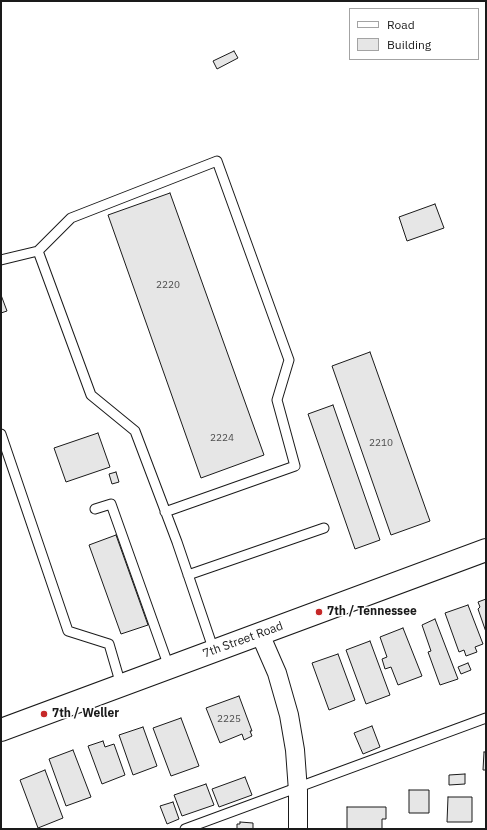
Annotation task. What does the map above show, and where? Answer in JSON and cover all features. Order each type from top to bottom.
[{"type":"main road","name":"7th Street Road","points":[[1,730],[486,550]]},
{"type":"street","points":[[260,634],[277,673],[289,715],[295,750],[298,788],[298,829]]},
{"type":"lane","points":[[1,260],[38,251],[72,218],[218,161],[289,360],[278,400],[295,466],[165,512]]},
{"type":"lane","points":[[38,251],[91,395],[135,431],[214,650]]},
{"type":"lane","points":[[1,434],[68,631],[109,644],[121,685]]},
{"type":"lane","points":[[95,509],[111,504],[169,668]]},
{"type":"lane","points":[[188,575],[324,528]]},
{"type":"lane","points":[[185,829],[486,718]]},
{"type":"building","points":[[234,51],[238,58],[217,69],[213,61]]},
{"type":"building","points":[[170,193],[264,455],[201,478],[108,215]]},
{"type":"building","points":[[435,204],[444,228],[407,241],[399,217]]},
{"type":"building","points":[[1,295],[7,311],[1,313]]},
{"type":"building","points":[[370,352],[430,521],[391,535],[332,366]]},
{"type":"building","points":[[333,405],[380,540],[355,549],[308,414]]},
{"type":"building","points":[[98,433],[110,467],[66,482],[54,448]]},
{"type":"building","points":[[116,472],[119,482],[112,484],[109,474]]},
{"type":"building","points":[[116,535],[148,625],[121,634],[89,545]]},
{"type":"building","points":[[486,599],[486,632],[478,609],[480,607],[478,602]]},
{"type":"building","points":[[468,605],[483,644],[475,647],[477,652],[466,656],[464,650],[459,652],[445,613]]},
{"type":"building","points":[[435,619],[458,679],[440,685],[428,652],[431,651],[422,625]]},
{"type":"building","points":[[403,628],[422,676],[398,685],[391,667],[385,669],[382,659],[387,657],[380,637]]},
{"type":"building","points":[[370,641],[390,695],[366,704],[346,650]]},
{"type":"building","points":[[338,654],[355,700],[329,710],[312,663]]},
{"type":"building","points":[[468,663],[471,670],[461,674],[458,667]]},
{"type":"building","points":[[239,696],[252,731],[250,731],[252,736],[244,740],[242,734],[220,743],[206,708]]},
{"type":"building","points":[[181,718],[199,766],[171,776],[153,728]]},
{"type":"building","points":[[372,726],[380,747],[363,754],[354,733]]},
{"type":"building","points":[[143,727],[157,766],[133,775],[119,735]]},
{"type":"building","points":[[103,741],[105,747],[114,744],[125,775],[102,784],[88,746]]},
{"type":"building","points":[[73,750],[91,797],[66,806],[49,759]]},
{"type":"building","points":[[484,752],[486,752],[486,770],[483,770]]},
{"type":"building","points":[[45,770],[63,818],[38,828],[20,780]]},
{"type":"building","points":[[465,774],[465,784],[449,785],[449,775]]},
{"type":"building","points":[[245,777],[252,795],[219,807],[212,789]]},
{"type":"building","points":[[206,784],[214,805],[182,816],[174,795]]},
{"type":"building","points":[[409,790],[429,790],[429,813],[409,813]]},
{"type":"building","points":[[448,797],[472,797],[472,822],[447,822]]},
{"type":"building","points":[[173,802],[179,819],[167,824],[160,806]]},
{"type":"building","points":[[347,807],[386,807],[386,819],[382,819],[382,829],[347,829]]},
{"type":"building","points":[[240,822],[253,823],[253,829],[237,829],[237,824],[240,824]]},
{"type":"place","name":"7th / Tennessee","points":[[319,612]]},
{"type":"place","name":"7th / Weller","points":[[44,714]]}]
